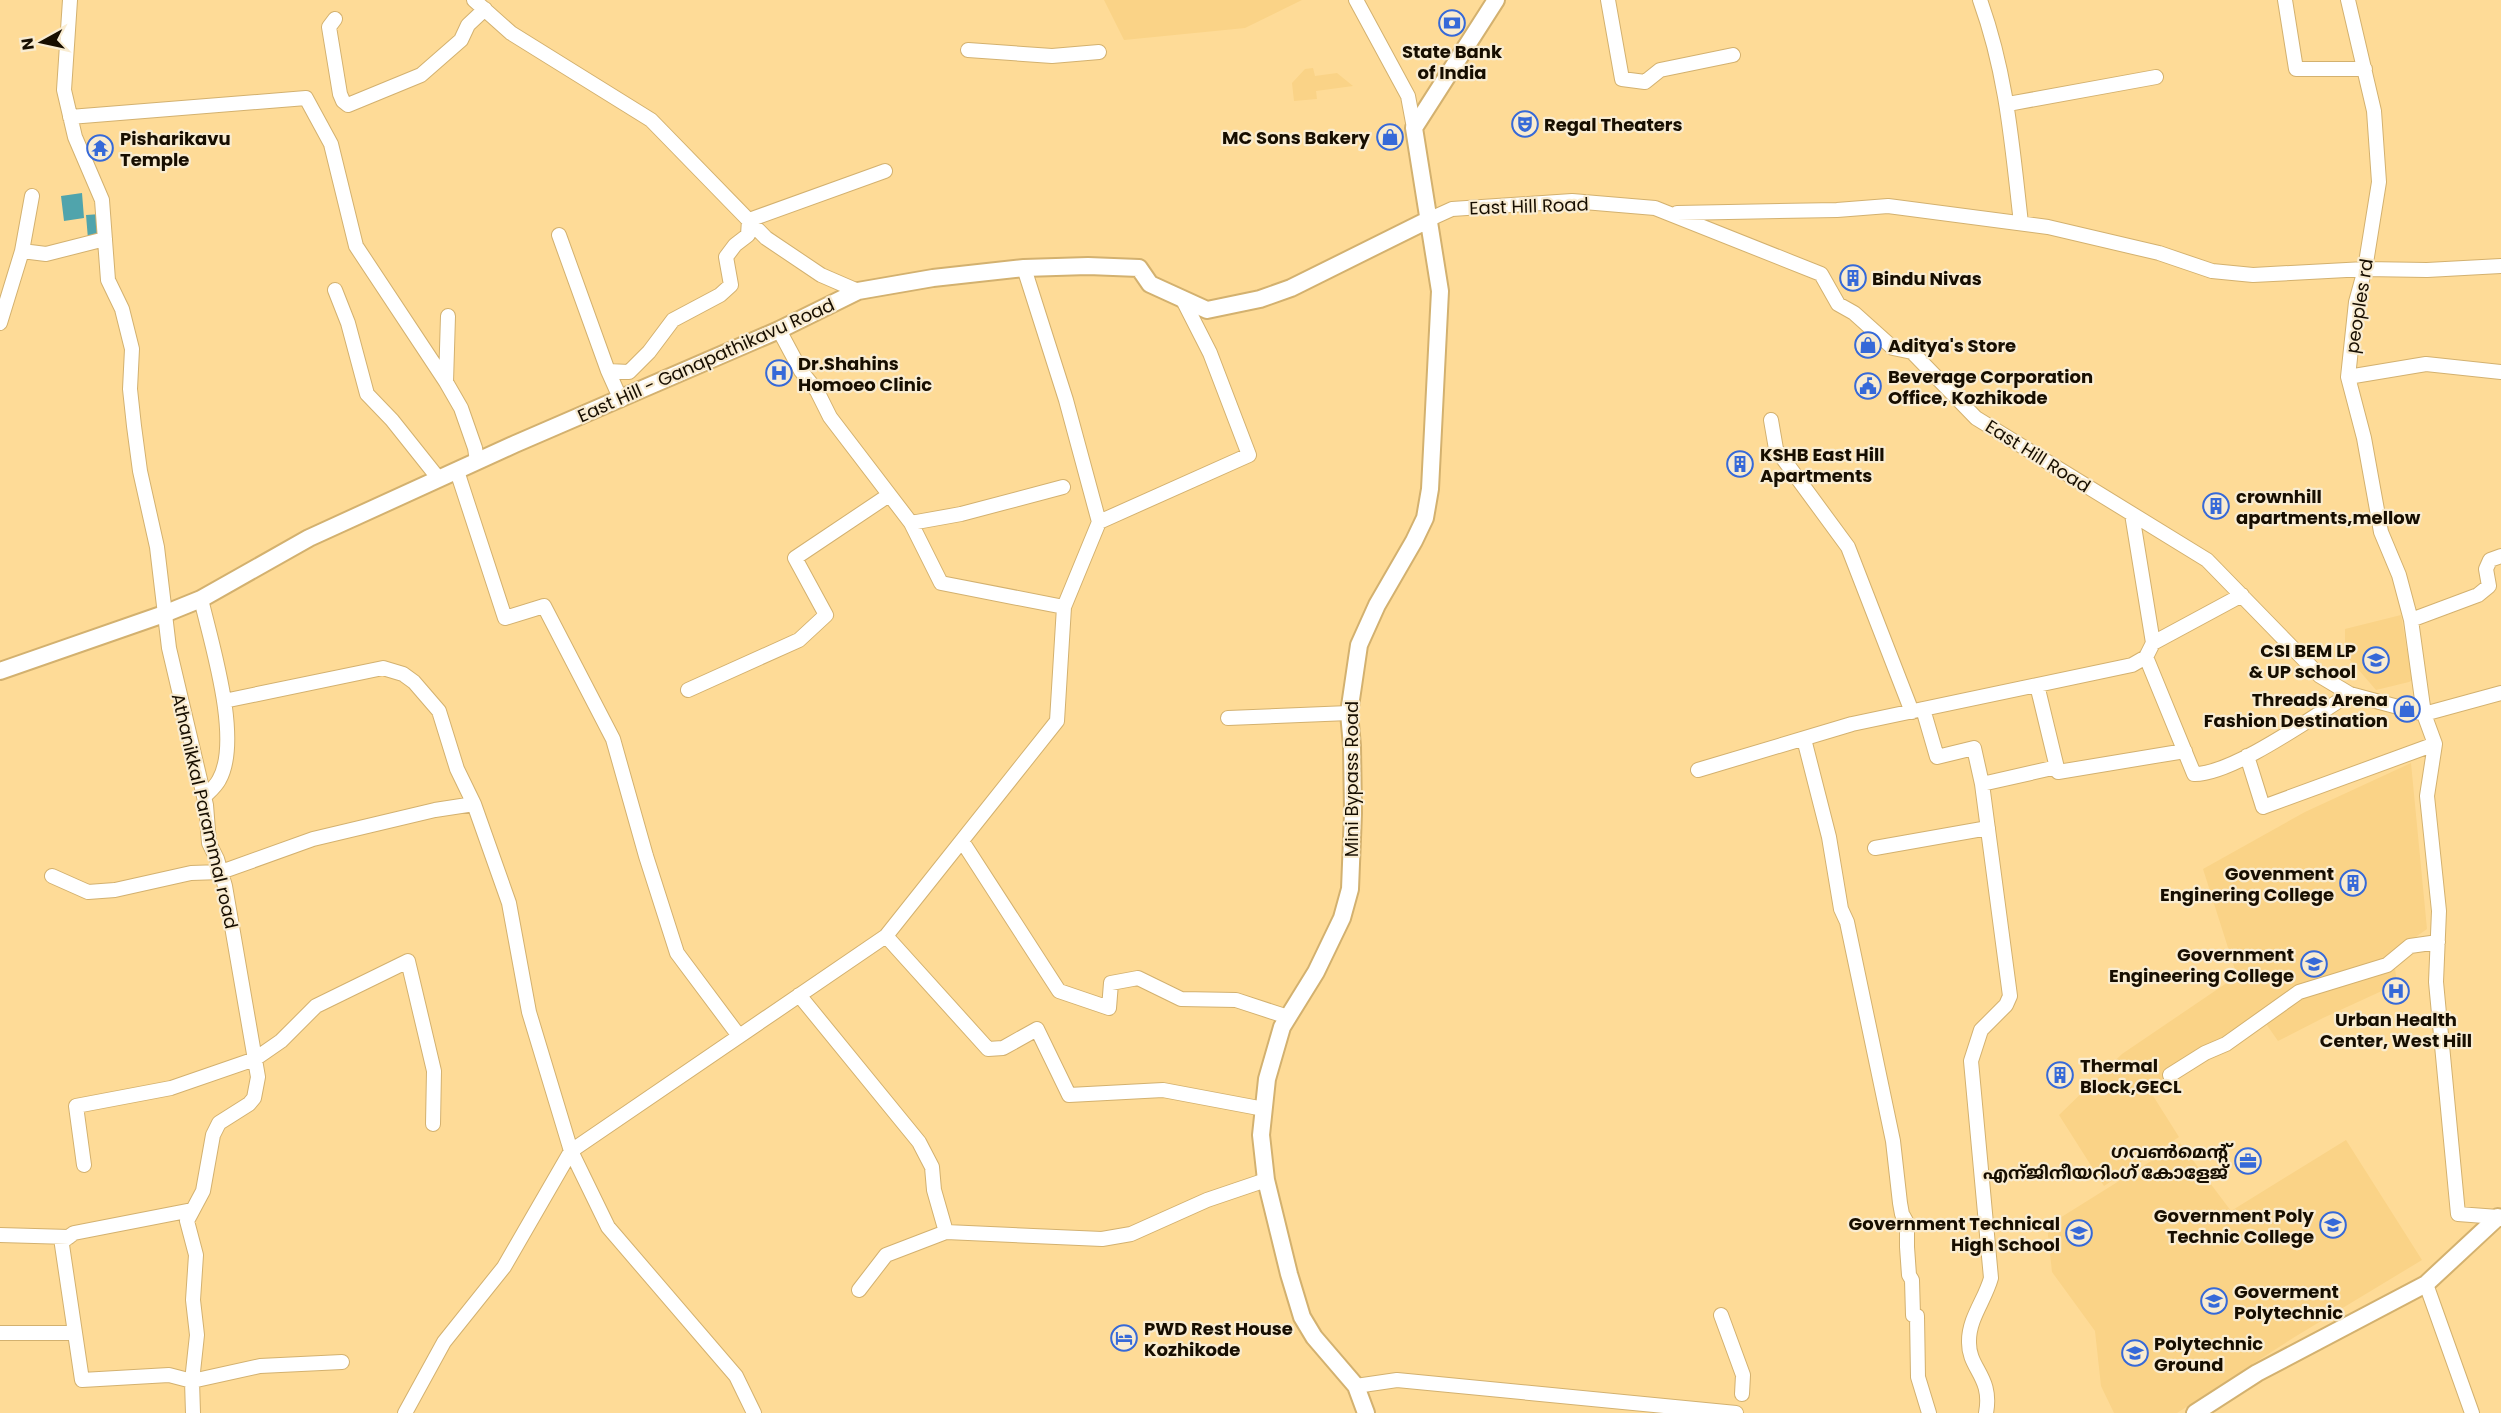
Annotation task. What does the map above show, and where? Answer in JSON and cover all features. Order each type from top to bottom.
[{"type":"main road","points":[[1414,128],[1496,0]]},
{"type":"main road","name":"Mini Bypass Road","points":[[1366,1413],[1356,1386],[1314,1337],[1302,1317],[1266,1180],[1261,1135],[1268,1078],[1282,1027],[1316,972],[1342,918],[1350,889],[1352,791],[1349,713],[1359,645],[1377,605],[1421,526],[1430,489],[1440,291],[1414,128]]},
{"type":"main road","name":"East Hill - Ganapathikavu Road","points":[[0,670],[164,614],[201,598],[309,538],[477,461],[779,330],[858,291],[933,278],[1024,268],[1088,266],[1139,268],[1150,284],[1207,310],[1260,299],[1291,288],[1430,219]]},
{"type":"main road","points":[[2196,1413],[2257,1373],[2426,1284],[2499,1217]]},
{"type":"street","name":"Athanikkal Parammal road","points":[[70,0],[64,90],[75,137],[102,200],[108,280],[123,309],[132,349],[130,389],[134,426],[140,471],[157,547],[164,614],[176,680],[186,711],[194,762],[204,797],[209,843],[221,872],[230,913],[258,1077],[254,1098],[249,1104],[219,1124],[213,1135],[203,1191],[187,1221],[196,1256],[193,1300],[197,1335],[192,1381],[194,1413]]},
{"type":"street","points":[[474,0],[511,33],[651,120],[766,238],[821,275],[858,291]]},
{"type":"street","points":[[1356,0],[1408,96],[1414,128]]},
{"type":"street","points":[[1608,0],[1622,79],[1645,82],[1660,70],[1733,56]]},
{"type":"street","points":[[1980,0],[1994,38],[2008,104],[2021,223]]},
{"type":"street","points":[[2285,0],[2296,69],[2365,69]]},
{"type":"street","name":"peoples rd","points":[[2348,0],[2374,111],[2379,182],[2365,269],[2356,302],[2348,377],[2364,438],[2380,532],[2399,575],[2411,620],[2424,714],[2435,744]]},
{"type":"street","points":[[335,19],[330,27],[340,94],[348,105],[421,75],[461,40],[468,25],[485,9]]},
{"type":"street","points":[[968,50],[1052,56],[1099,52]]},
{"type":"street","points":[[2008,104],[2156,77]]},
{"type":"street","points":[[70,117],[306,98],[331,144],[356,246],[461,408],[475,448],[477,461]]},
{"type":"street","points":[[749,220],[885,171]]},
{"type":"street","points":[[0,323],[22,251],[32,196]]},
{"type":"street","name":"East Hill Road","points":[[1430,219],[1452,209],[1572,201],[1655,208],[1821,274],[1839,304],[1854,313],[1893,348],[1912,352],[1976,418],[2207,560],[2320,676],[2350,694],[2424,714]]},
{"type":"street","points":[[1669,213],[1826,210],[1888,206],[2048,227],[2158,253],[2212,272],[2253,275],[2365,269],[2427,270],[2501,266]]},
{"type":"street","points":[[608,371],[629,372],[649,352],[673,320],[720,295],[731,285],[726,257],[735,245],[748,235],[749,220]]},
{"type":"street","points":[[559,235],[608,371],[621,400]]},
{"type":"street","points":[[22,251],[46,254],[105,239]]},
{"type":"street","points":[[405,1413],[444,1342],[504,1267],[571,1151],[886,936],[1057,721],[1064,608],[1099,522],[1066,400],[1024,268]]},
{"type":"street","points":[[335,290],[348,323],[367,394],[392,420],[439,479]]},
{"type":"street","points":[[1099,522],[1249,455],[1210,353],[1183,300]]},
{"type":"street","points":[[446,382],[448,316]]},
{"type":"street","points":[[779,330],[801,371],[817,391],[830,417],[911,523],[941,583],[1064,608]]},
{"type":"street","points":[[2348,377],[2426,364],[2501,372]]},
{"type":"street","points":[[1771,420],[1776,449],[1848,547],[1937,757],[1974,748],[1982,784],[2010,996],[2006,1005],[1981,1030],[1974,1045],[1971,1061],[1991,1278],[1971,1324],[1968,1342],[1970,1355],[1984,1379],[1987,1392],[1986,1413]]},
{"type":"street","points":[[457,471],[505,618],[544,606],[614,739],[646,856],[677,953],[739,1036]]},
{"type":"street","points":[[911,523],[961,514],[1064,487]]},
{"type":"street","points":[[688,690],[799,640],[826,615],[795,558],[889,495]]},
{"type":"street","points":[[2132,514],[2153,643]]},
{"type":"street","points":[[2411,620],[2478,595],[2489,586],[2486,569],[2490,560],[2501,556]]},
{"type":"street","points":[[1698,771],[1852,724],[2132,665],[2146,657],[2153,643],[2242,595]]},
{"type":"street","points":[[201,598],[224,701],[227,732],[226,761],[219,780],[204,797]]},
{"type":"street","points":[[2146,657],[2194,774],[2206,774],[2247,756],[2350,694]]},
{"type":"street","points":[[224,701],[383,668],[403,674],[414,682],[439,711],[457,769],[474,804],[509,903],[529,1012],[571,1151],[608,1227],[736,1376],[754,1413]]},
{"type":"street","points":[[2037,685],[2058,772],[2185,751]]},
{"type":"street","points":[[2424,714],[2501,693]]},
{"type":"street","points":[[1228,718],[1349,713]]},
{"type":"street","points":[[1804,739],[1829,837],[1839,897],[1893,1141],[1900,1203],[1902,1214],[1907,1222],[1909,1275],[1912,1280],[1912,1315],[1917,1316],[1918,1377],[1929,1413]]},
{"type":"street","points":[[2247,756],[2264,807],[2435,744],[2427,796],[2439,911],[2436,982],[2458,1214],[2499,1217]]},
{"type":"street","points":[[1982,784],[2056,768]]},
{"type":"street","points":[[52,876],[88,892],[115,890],[191,873],[221,872],[313,839],[435,810],[474,804]]},
{"type":"street","points":[[1875,848],[1988,828]]},
{"type":"street","points":[[962,841],[1059,991],[1109,1008],[1111,983],[1138,978],[1180,999],[1236,1000],[1288,1017]]},
{"type":"street","points":[[886,936],[988,1049],[1003,1048],[1037,1029],[1069,1095],[1162,1090],[1264,1109]]},
{"type":"street","points":[[2170,1075],[2205,1053],[2226,1044],[2299,992],[2387,965],[2410,946],[2438,942]]},
{"type":"street","points":[[84,1165],[76,1106],[171,1088],[255,1059],[281,1041],[316,1006],[408,961],[434,1071],[433,1124]]},
{"type":"street","points":[[799,995],[919,1142],[932,1167],[934,1190],[946,1232]]},
{"type":"street","points":[[859,1290],[886,1255],[946,1232],[1102,1239],[1131,1234],[1207,1200],[1266,1180]]},
{"type":"street","points":[[192,1210],[74,1233],[63,1241],[81,1380],[169,1376],[192,1381],[260,1366],[342,1362]]},
{"type":"street","points":[[0,1235],[69,1237]]},
{"type":"street","points":[[2426,1284],[2472,1413]]},
{"type":"street","points":[[1721,1315],[1743,1375],[1742,1394]]},
{"type":"street","points":[[0,1333],[75,1333]]},
{"type":"street","points":[[1356,1386],[1397,1380],[1736,1413]]},
{"type":"shaded area","points":[[1104,0],[1302,0],[1245,28],[1124,40]]},
{"type":"shaded area","points":[[1313,68],[1315,76],[1337,73],[1353,86],[1316,91],[1317,99],[1294,101],[1292,83],[1305,69]]},
{"type":"shaded area","points":[[2401,615],[2412,680],[2376,690],[2345,654],[2345,629]]},
{"type":"shaded area","name":"Government Engineering College","points":[[2411,763],[2427,929],[2393,953],[2397,984],[2278,1041],[2262,1018],[2150,1091],[2179,1137],[2104,1186],[2059,1115],[2122,1054],[2237,976],[2203,869],[2305,812]]},
{"type":"shaded area","name":"Goverment Polytechnic","points":[[2346,1140],[2422,1260],[2293,1338],[2177,1413],[2114,1413],[2101,1386],[2095,1331],[2052,1272],[2047,1226],[2180,1143],[2231,1211]]},
{"type":"water","points":[[82,193],[84,218],[64,221],[61,196]]},
{"type":"water","points":[[101,214],[103,237],[88,239],[86,215]]},
{"type":"place","name":"State Bank of India","points":[[1452,23]]},
{"type":"place","name":"Regal Theaters","points":[[1525,124]]},
{"type":"place","name":"MC Sons Bakery","points":[[1390,137]]},
{"type":"place","name":"Pisharikavu Temple","points":[[100,148]]},
{"type":"place","name":"Bindu Nivas","points":[[1853,278]]},
{"type":"place","name":"Aditya's Store","points":[[1868,345]]},
{"type":"place","name":"Dr.Shahins Homoeo Clinic","points":[[779,373]]},
{"type":"place","name":"Beverage Corporation Office, Kozhikode","points":[[1868,386]]},
{"type":"place","name":"KSHB East Hill Apartments","points":[[1740,464]]},
{"type":"place","name":"crownhill apartments,mellow","points":[[2216,506]]},
{"type":"place","name":"CSI BEM LP & UP school","points":[[2376,660]]},
{"type":"place","name":"Threads Arena Fashion Destination","points":[[2407,709]]},
{"type":"place","name":"Govenment Enginering College","points":[[2353,883]]},
{"type":"place","name":"Government Engineering College","points":[[2314,964]]},
{"type":"place","name":"Urban Health Center, West Hill","points":[[2396,991]]},
{"type":"place","name":"Thermal Block,GECL","points":[[2060,1075]]},
{"type":"place","name":"ഗവൺമെന്റ് എന്ജിനീയറിംഗ് കോളേജ്","points":[[2248,1161]]},
{"type":"place","name":"Government Poly Technic College","points":[[2333,1225]]},
{"type":"place","name":"Government Technical High School","points":[[2079,1233]]},
{"type":"place","name":"Goverment Polytechnic","points":[[2214,1301]]},
{"type":"place","name":"PWD Rest House Kozhikode","points":[[1124,1338]]},
{"type":"place","name":"Polytechnic Ground","points":[[2135,1353]]}]
